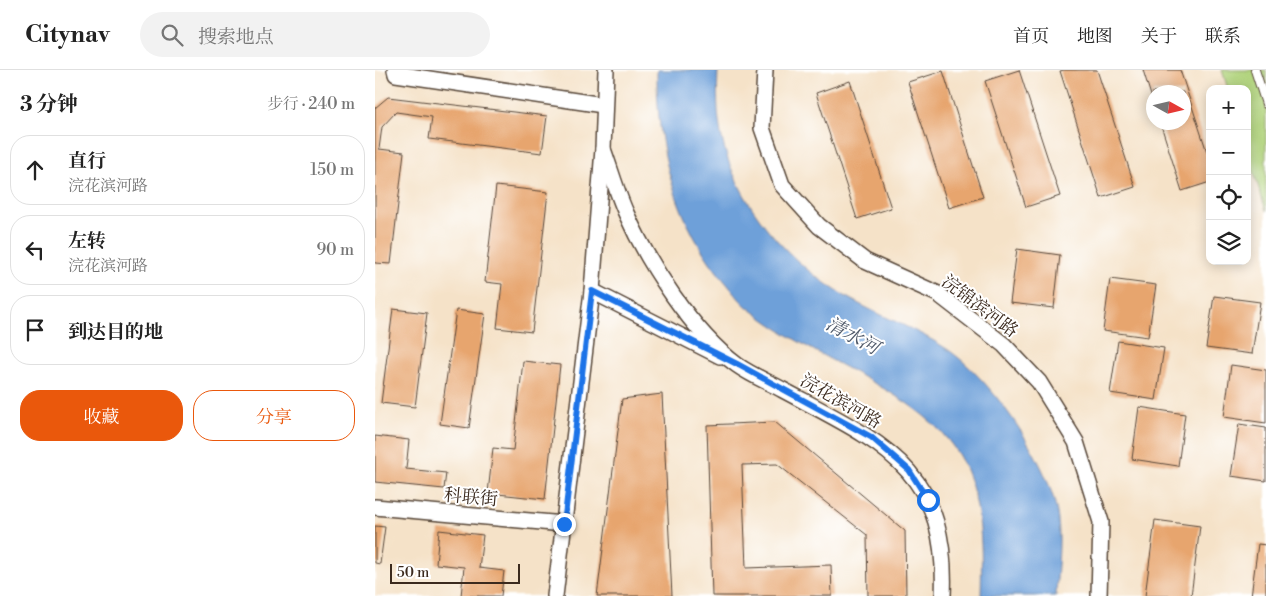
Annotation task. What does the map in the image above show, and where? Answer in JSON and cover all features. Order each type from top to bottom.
[{"type":"street","points":[[395,70],[396,74],[603,105]]},
{"type":"street","name":"浣花滨河路","points":[[555,596],[592,291],[603,150],[603,105],[606,70]]},
{"type":"street","name":"浣锦滨河路","points":[[765,70],[762,128],[782,185],[819,226],[865,260],[938,294],[1004,345],[1039,382],[1076,442],[1101,522],[1099,596]]},
{"type":"street","name":"浣花滨河路","points":[[603,150],[627,214],[657,269],[694,324],[737,364]]},
{"type":"street","name":"浣花滨河路","points":[[592,291],[737,364],[871,437],[909,470],[928,500],[940,537],[943,596]]},
{"type":"street","name":"科联街","points":[[375,507],[564,524]]},
{"type":"lane","points":[[1255,70],[1266,104]]},
{"type":"green space","points":[[1222,70],[1266,70],[1266,211],[1251,164],[1251,85],[1227,85]]},
{"type":"water","name":"清水河","points":[[657,70],[718,70],[719,118],[728,160],[752,208],[768,230],[807,269],[828,285],[874,312],[924,335],[947,349],[983,381],[1001,402],[1033,451],[1054,499],[1059,539],[1056,596],[981,596],[981,545],[978,511],[970,479],[954,447],[942,433],[915,409],[869,380],[801,343],[747,307],[709,261],[694,236],[672,184],[660,128]]},
{"type":"building","points":[[1019,70],[1060,196],[1026,207],[985,81]]},
{"type":"building","points":[[1097,70],[1135,187],[1101,198],[1060,71]]},
{"type":"building","points":[[1143,70],[1180,70],[1185,85],[1148,85]]},
{"type":"building","points":[[943,71],[983,197],[949,208],[908,82]]},
{"type":"building","points":[[850,81],[891,208],[857,219],[816,93]]},
{"type":"building","points":[[388,97],[547,116],[542,153],[429,139],[432,117],[396,112],[382,127],[379,149],[404,152],[391,264],[375,263],[375,108]]},
{"type":"building","points":[[1191,103],[1206,149],[1206,183],[1182,191],[1163,130],[1191,130]]},
{"type":"building","points":[[496,186],[548,192],[532,332],[497,328],[502,284],[485,282]]},
{"type":"building","points":[[1017,249],[1060,255],[1054,308],[1010,303]]},
{"type":"building","points":[[1110,279],[1156,285],[1148,337],[1103,331]]},
{"type":"building","points":[[1214,296],[1260,302],[1252,354],[1206,348]]},
{"type":"building","points":[[393,309],[427,313],[415,407],[381,403]]},
{"type":"building","points":[[456,310],[485,314],[469,428],[440,424]]},
{"type":"building","points":[[1118,341],[1164,348],[1156,400],[1110,393]]},
{"type":"building","points":[[523,361],[560,365],[545,499],[488,493],[493,448],[513,450]]},
{"type":"building","points":[[1231,365],[1266,370],[1266,423],[1224,417]]},
{"type":"building","points":[[662,394],[672,596],[597,596],[622,399]]},
{"type":"building","points":[[1139,407],[1185,414],[1178,466],[1132,459]]},
{"type":"building","points":[[775,422],[905,531],[906,596],[868,596],[867,535],[777,464],[742,465],[746,568],[831,565],[832,596],[712,596],[707,425]]},
{"type":"building","points":[[1239,424],[1266,428],[1266,481],[1231,476]]},
{"type":"building","points":[[375,436],[409,440],[406,469],[446,473],[444,489],[375,482]]},
{"type":"building","points":[[1155,520],[1200,526],[1191,596],[1145,596]]},
{"type":"building","points":[[375,526],[385,527],[380,564],[375,563]]},
{"type":"building","points":[[439,530],[483,535],[479,568],[504,571],[501,596],[461,596],[464,567],[436,564]]},
{"type":"building","points":[[1258,544],[1266,545],[1266,596],[1251,596]]},
{"type":"route","points":[[564,524],[592,291],[737,364],[871,437],[909,470],[928,500]]}]
